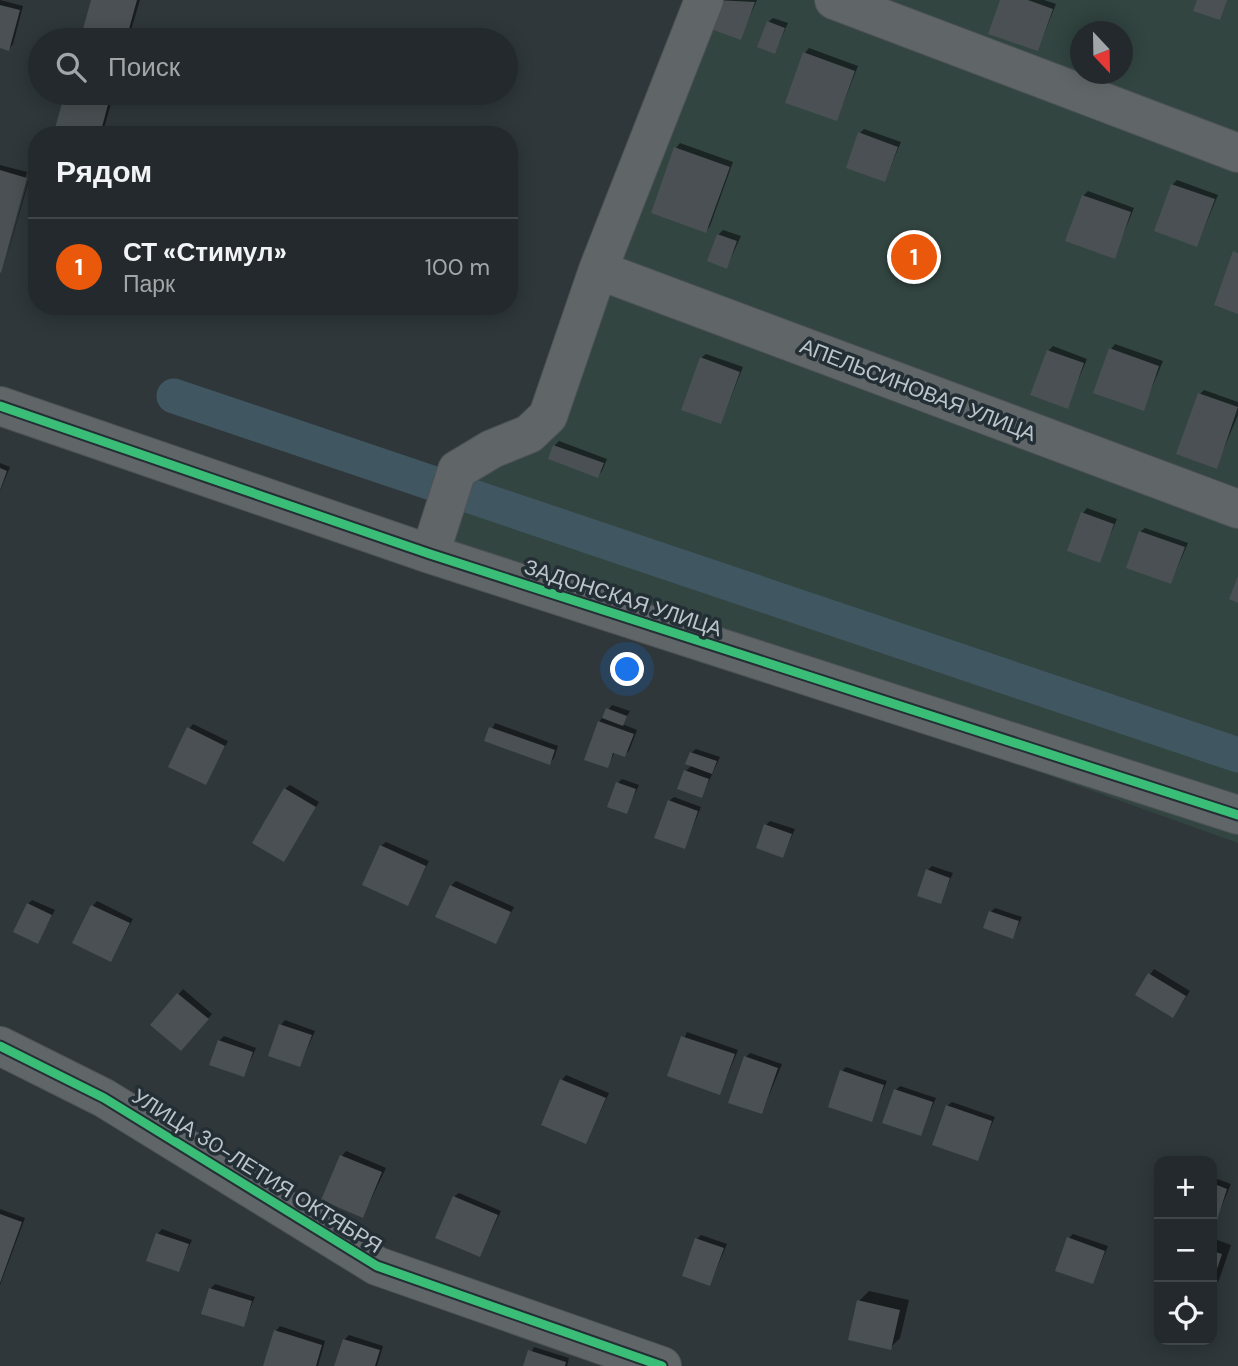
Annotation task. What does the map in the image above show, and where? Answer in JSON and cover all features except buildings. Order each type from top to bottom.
[{"type":"street","points":[[430,554],[457,470],[492,449],[530,434],[548,416],[598,270],[704,0]]},
{"type":"street","points":[[834,0],[1238,153]]},
{"type":"street","name":"АПЕЛЬСИНОВАЯ УЛИЦА","points":[[598,270],[1238,509]]},
{"type":"street","name":"ЗАДОНСКАЯ УЛИЦА","points":[[0,406],[430,554],[1238,815]]},
{"type":"street","name":"УЛИЦА 30-ЛЕТИЯ ОКТЯБРЯ","points":[[0,1046],[104,1098],[377,1266],[662,1366]]},
{"type":"green space","points":[[693,0],[1238,0],[1238,843],[422,551],[440,474],[516,441]]},
{"type":"waterway","points":[[174,396],[1238,755]]},
{"type":"cycle path","points":[[0,406],[430,554],[1238,815]]},
{"type":"cycle path","points":[[0,1046],[104,1098],[377,1266],[662,1366]]},
{"type":"place","name":"СТ «Стимул»","points":[[914,257]]}]
